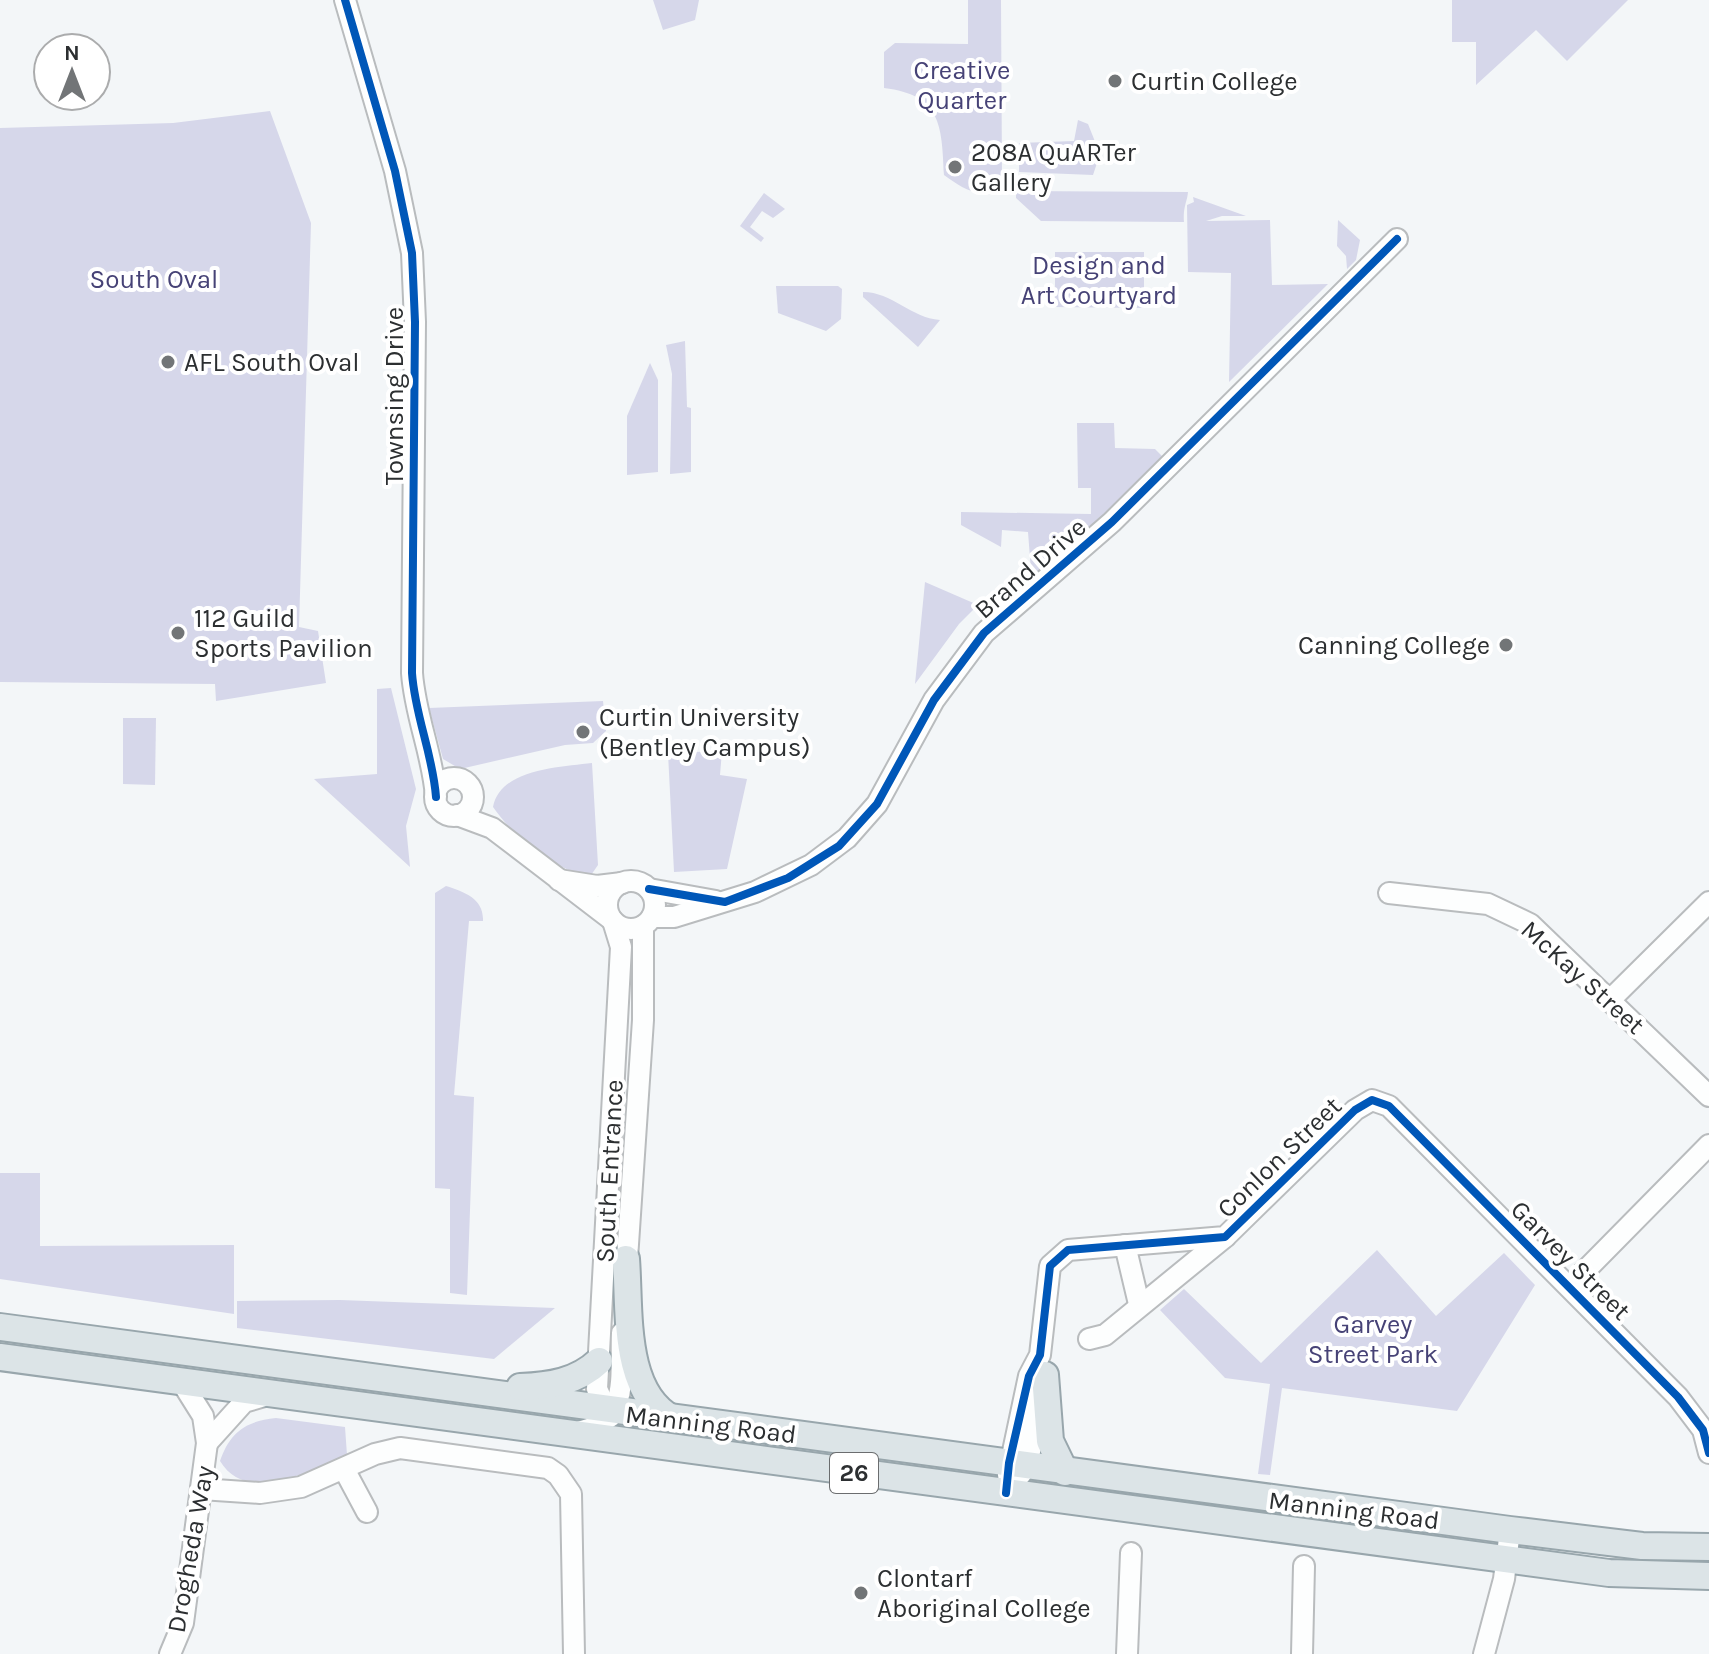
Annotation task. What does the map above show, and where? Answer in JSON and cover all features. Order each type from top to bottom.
[{"type":"main road","points":[[626,1259],[632,1342],[642,1388],[651,1404],[673,1419]]},
{"type":"main road","name":"Manning Road","points":[[0,1327],[421,1382],[610,1413],[1510,1530],[1642,1546],[1709,1547]]},
{"type":"main road","name":"Manning Road","points":[[0,1357],[1609,1573],[1709,1576]]},
{"type":"main road","points":[[421,1382],[546,1386],[573,1378],[599,1361]]},
{"type":"main road","points":[[1043,1365],[1050,1441],[1065,1472]]},
{"type":"street","name":"Townsing Drive","points":[[345,0],[393,164],[412,253],[415,322],[412,673],[420,725],[433,763],[436,797]]},
{"type":"street","name":"Brand Drive","points":[[648,922],[725,902],[788,878],[811,865],[855,831],[877,804],[949,677],[984,633],[1112,522],[1397,239]]},
{"type":"street","points":[[433,763],[453,778],[467,783],[492,828]]},
{"type":"street","points":[[453,778],[439,786],[436,797],[443,812],[492,828],[555,879],[627,929],[648,922],[655,902],[649,889]]},
{"type":"street","points":[[457,815],[467,810],[473,795]]},
{"type":"street","points":[[555,879],[597,886],[636,882],[649,889],[725,902]]},
{"type":"street","points":[[612,920],[608,898],[622,883]]},
{"type":"street","name":"McKay Street","points":[[1389,893],[1475,901],[1505,909],[1530,924],[1709,1096]]},
{"type":"street","points":[[1611,999],[1709,902]]},
{"type":"street","name":"South Entrance","points":[[612,920],[621,947],[597,1389],[629,1441]]},
{"type":"street","name":"South Entrance","points":[[610,1413],[619,1389],[648,922]]},
{"type":"street","name":"Conlon Street","points":[[1089,1339],[1105,1335],[1139,1304],[1225,1237],[1355,1110],[1372,1100],[1389,1106]]},
{"type":"street","name":"Garvey Street","points":[[1389,1106],[1678,1397],[1703,1430],[1709,1453]]},
{"type":"street","points":[[1570,1286],[1709,1145]]},
{"type":"street","name":"Conlon Street","points":[[1006,1493],[1018,1465],[1029,1376],[1043,1365],[1050,1266],[1068,1250],[1225,1237]]},
{"type":"street","points":[[1125,1245],[1139,1304]]},
{"type":"street","name":"Drogheda Way","points":[[170,1654],[183,1623],[207,1443],[203,1416],[181,1381]]},
{"type":"street","name":"Drogheda Way","points":[[207,1443],[244,1402],[274,1394]]},
{"type":"street","points":[[551,1433],[591,1430],[610,1413]]},
{"type":"street","points":[[201,1489],[277,1491],[301,1487],[375,1454],[400,1448],[548,1468],[558,1475],[571,1494],[574,1516],[574,1654]]},
{"type":"street","points":[[344,1469],[367,1512]]},
{"type":"street","points":[[1484,1654],[1500,1598],[1510,1530]]},
{"type":"street","points":[[1127,1654],[1131,1553]]},
{"type":"street","points":[[1302,1654],[1304,1566]]},
{"type":"green space","points":[[653,0],[699,0],[695,20],[663,30]]},
{"type":"green space","name":"Creative Quarter","points":[[968,0],[1001,0],[1002,178],[999,187],[984,192],[963,187],[944,175],[939,127],[928,105],[903,92],[884,88],[884,52],[895,43],[968,44]]},
{"type":"green space","points":[[1452,0],[1628,0],[1567,61],[1536,30],[1476,85],[1476,42],[1452,42]]},
{"type":"green space","name":"South Oval","points":[[270,111],[311,223],[299,627],[318,631],[326,683],[216,701],[215,684],[0,682],[0,128],[173,123]]},
{"type":"green space","points":[[1078,120],[1088,124],[1100,154],[1093,175],[1019,172],[1019,143],[1074,141]]},
{"type":"green space","points":[[1016,191],[1188,192],[1184,222],[1041,221],[1016,198]]},
{"type":"green space","points":[[764,193],[785,209],[773,218],[762,211],[750,227],[764,238],[761,242],[740,226]]},
{"type":"green space","points":[[1193,197],[1246,216],[1222,216],[1206,221],[1270,220],[1272,285],[1328,284],[1229,382],[1231,273],[1188,272],[1187,205],[1194,202]]},
{"type":"green space","points":[[1338,220],[1360,240],[1356,260],[1347,269],[1346,256],[1337,246]]},
{"type":"green space","name":"Design and Art Courtyard","points":[[1055,252],[1144,252],[1144,308],[1055,307]]},
{"type":"green space","points":[[776,286],[838,286],[842,289],[841,319],[826,331],[778,313]]},
{"type":"green space","points":[[863,292],[883,296],[920,315],[940,320],[918,347],[863,297]]},
{"type":"green space","points":[[685,341],[687,407],[691,408],[691,472],[670,474],[672,374],[666,345]]},
{"type":"green space","points":[[650,363],[658,380],[658,472],[627,475],[627,416]]},
{"type":"green space","points":[[1077,423],[1114,423],[1115,448],[1155,449],[1166,460],[1032,584],[1028,532],[1002,530],[1001,547],[961,525],[961,512],[1091,514],[1091,488],[1078,488]]},
{"type":"green space","points":[[925,582],[978,605],[959,624],[915,684]]},
{"type":"green space","points":[[391,688],[416,789],[406,826],[410,867],[314,779],[377,774],[377,689]]},
{"type":"green space","points":[[603,701],[606,731],[593,743],[565,745],[460,769],[443,759],[429,708]]},
{"type":"green space","points":[[123,718],[156,718],[155,785],[123,784]]},
{"type":"green space","points":[[722,751],[720,775],[747,779],[727,869],[674,872],[668,753]]},
{"type":"green space","points":[[592,763],[598,865],[589,878],[535,850],[512,830],[493,807],[498,794],[519,777]]},
{"type":"green space","points":[[446,886],[477,902],[483,921],[469,921],[454,1095],[474,1097],[467,1295],[450,1293],[450,1189],[435,1188],[435,893]]},
{"type":"green space","points":[[0,1173],[40,1173],[40,1246],[234,1245],[234,1314],[0,1279]]},
{"type":"green space","name":"Garvey Street Park","points":[[1377,1250],[1436,1316],[1504,1253],[1535,1285],[1457,1411],[1282,1388],[1270,1475],[1258,1474],[1270,1384],[1225,1378],[1160,1310],[1184,1289],[1261,1363]]},
{"type":"green space","points":[[340,1300],[555,1308],[494,1359],[237,1328],[237,1301]]},
{"type":"green space","points":[[276,1418],[345,1427],[347,1455],[298,1475],[263,1483],[246,1481],[232,1474],[220,1461],[234,1435],[248,1425]]},
{"type":"cycle path","points":[[345,0],[395,171],[412,253],[415,322],[412,673],[436,797]]},
{"type":"cycle path","points":[[649,889],[725,902],[788,878],[839,846],[877,804],[934,700],[984,633],[1112,522],[1397,239]]},
{"type":"cycle path","points":[[1006,1493],[1009,1463],[1029,1376],[1040,1355],[1050,1266],[1068,1250],[1225,1237],[1355,1110],[1372,1100],[1389,1106],[1678,1397],[1703,1430],[1709,1453]]},
{"type":"place","name":"Curtin College","points":[[1115,81]]},
{"type":"place","name":"208A QuARTer Gallery","points":[[955,167]]},
{"type":"place","name":"AFL South Oval","points":[[168,362]]},
{"type":"place","name":"112 Guild Sports Pavilion","points":[[178,633]]},
{"type":"place","name":"Canning College","points":[[1506,645]]},
{"type":"place","name":"Curtin University (Bentley Campus)","points":[[583,732]]},
{"type":"place","name":"Clontarf Aboriginal College","points":[[861,1593]]}]
